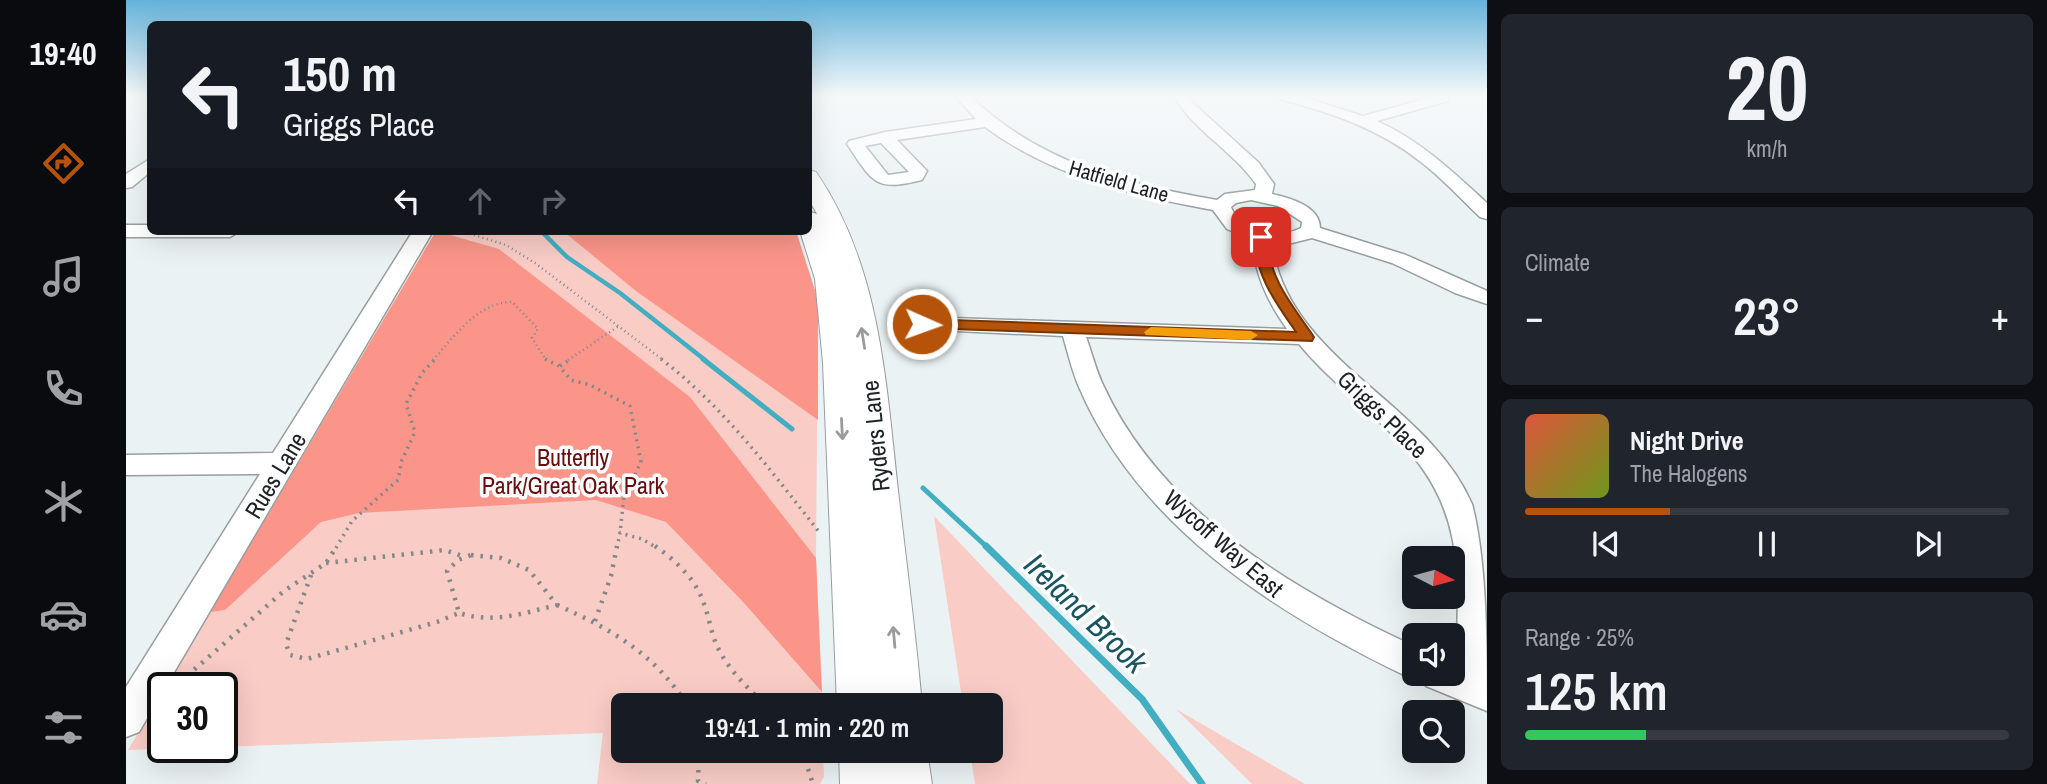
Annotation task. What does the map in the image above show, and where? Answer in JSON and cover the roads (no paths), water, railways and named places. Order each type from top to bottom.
[{"type":"main road","name":"Ryders Lane","points":[[812,184],[840,236],[857,297],[869,377],[899,693]]},
{"type":"main road","name":"Ryders Lane","points":[[812,230],[828,279],[838,363],[858,693]]},
{"type":"main road","points":[[863,763],[864,784]]},
{"type":"main road","points":[[906,763],[908,784]]},
{"type":"street","points":[[885,137],[915,133]]},
{"type":"street","name":"Hatfield Lane","points":[[1002,133],[1027,149],[1078,171],[1140,191],[1221,206]]},
{"type":"street","points":[[1215,133],[1260,176],[1265,184],[1264,197]]},
{"type":"street","points":[[1386,133],[1428,159],[1487,213]]},
{"type":"street","points":[[126,183],[147,166]]},
{"type":"street","points":[[1487,288],[1370,237],[1311,226],[1293,239],[1261,237],[1236,226],[1222,213],[1221,206],[1231,198],[1264,197],[1298,209],[1311,226],[1399,258],[1462,289],[1487,298]]},
{"type":"street","points":[[126,231],[147,231]]},
{"type":"street","name":"Rues Lane","points":[[126,719],[421,235]]},
{"type":"street","name":"Griggs Place","points":[[1261,237],[1261,252],[1274,290],[1307,337],[1346,379],[1394,420],[1426,453],[1450,488],[1459,507],[1469,544],[1480,691]]},
{"type":"street","points":[[922,324],[1307,337]]},
{"type":"street","name":"Wycoff Way East","points":[[1072,329],[1079,363],[1108,422],[1161,490],[1199,527],[1294,602],[1402,657]]},
{"type":"street","points":[[126,465],[282,463]]},
{"type":"waterway","name":"Ireland Brook","points":[[545,235],[567,257],[620,293],[705,360]]},
{"type":"waterway","name":"Ireland Brook","points":[[703,359],[792,429]]},
{"type":"waterway","name":"Ireland Brook","points":[[923,488],[988,548]]},
{"type":"waterway","name":"Ireland Brook","points":[[986,546],[1142,699],[1202,784]]},
{"type":"park label","name":"Butterfly Park/Great Oak Park","points":[[573,471]]}]
